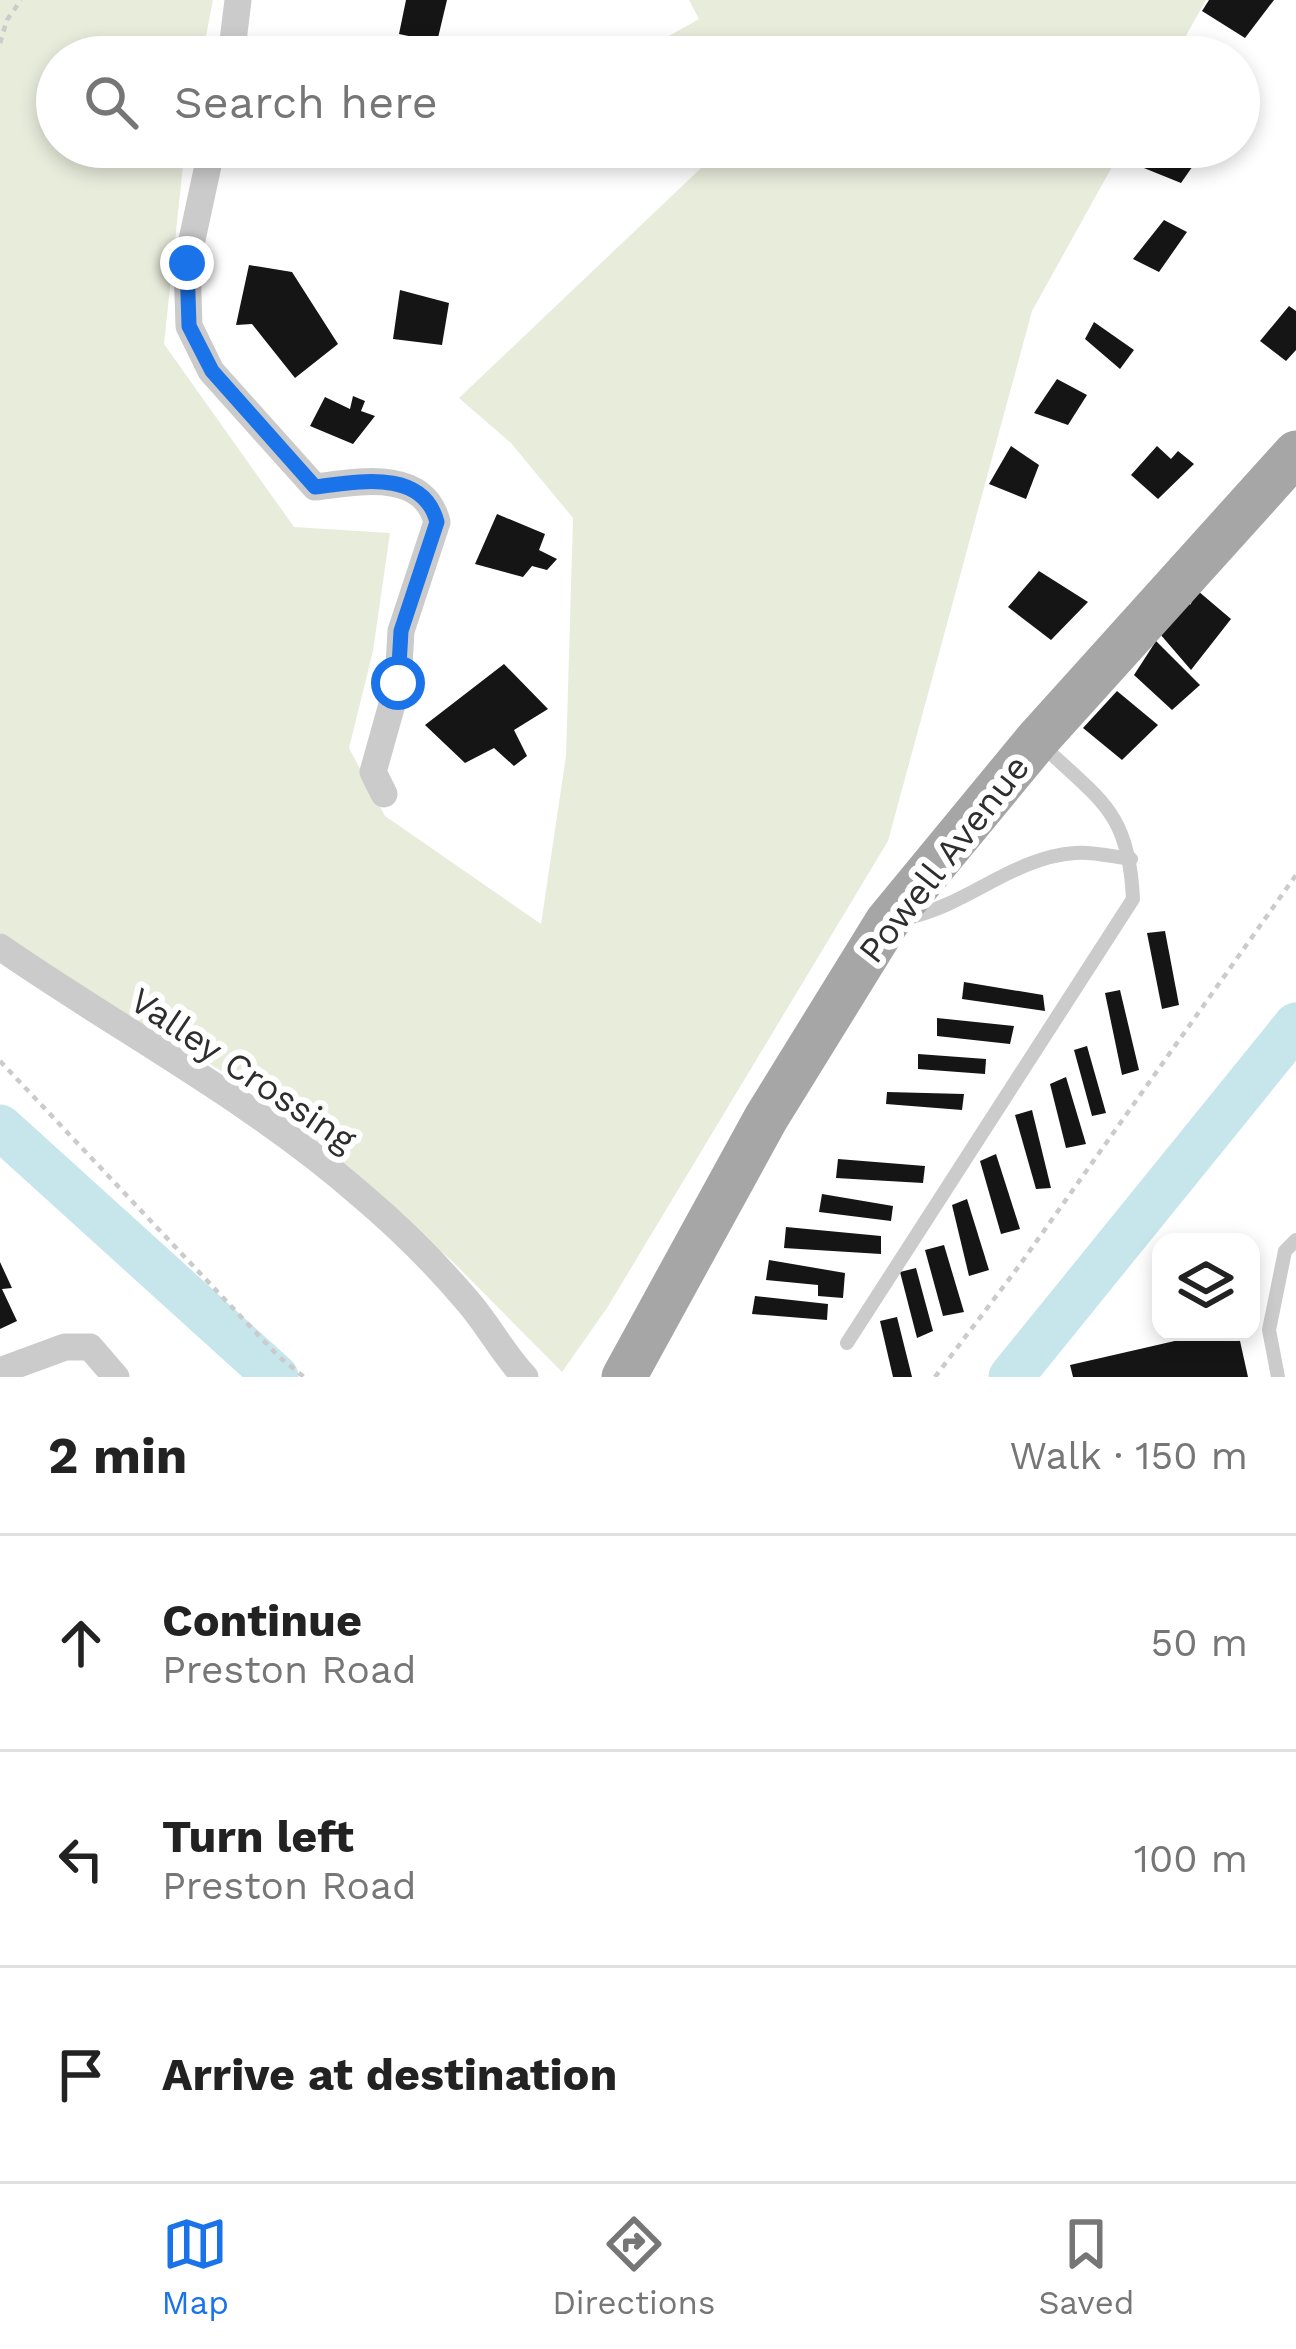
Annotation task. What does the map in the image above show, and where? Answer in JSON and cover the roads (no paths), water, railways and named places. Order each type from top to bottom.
[{"type":"main road","name":"Powell Avenue","points":[[624,1377],[766,1118],[887,922],[1037,740],[1296,453]]},
{"type":"street","points":[[234,36],[238,0]]},
{"type":"street","points":[[207,168],[187,263],[189,326],[212,371],[315,487],[380,478],[433,505],[437,522],[401,631],[398,683],[373,772],[384,794]]},
{"type":"street","name":"Valley Crossing","points":[[0,947],[243,1104],[362,1195],[471,1305],[525,1377]]},
{"type":"street","points":[[0,1371],[64,1347],[90,1347],[116,1377]]},
{"type":"lane","points":[[848,1343],[1132,899],[1131,859],[1114,814],[1037,740]]},
{"type":"lane","points":[[887,922],[934,912],[1027,864],[1076,852],[1131,859]]},
{"type":"lane","points":[[1278,1377],[1269,1330],[1285,1252],[1296,1240]]},
{"type":"waterway","points":[[1011,1377],[1296,1025]]},
{"type":"waterway","points":[[0,1127],[276,1377]]}]
